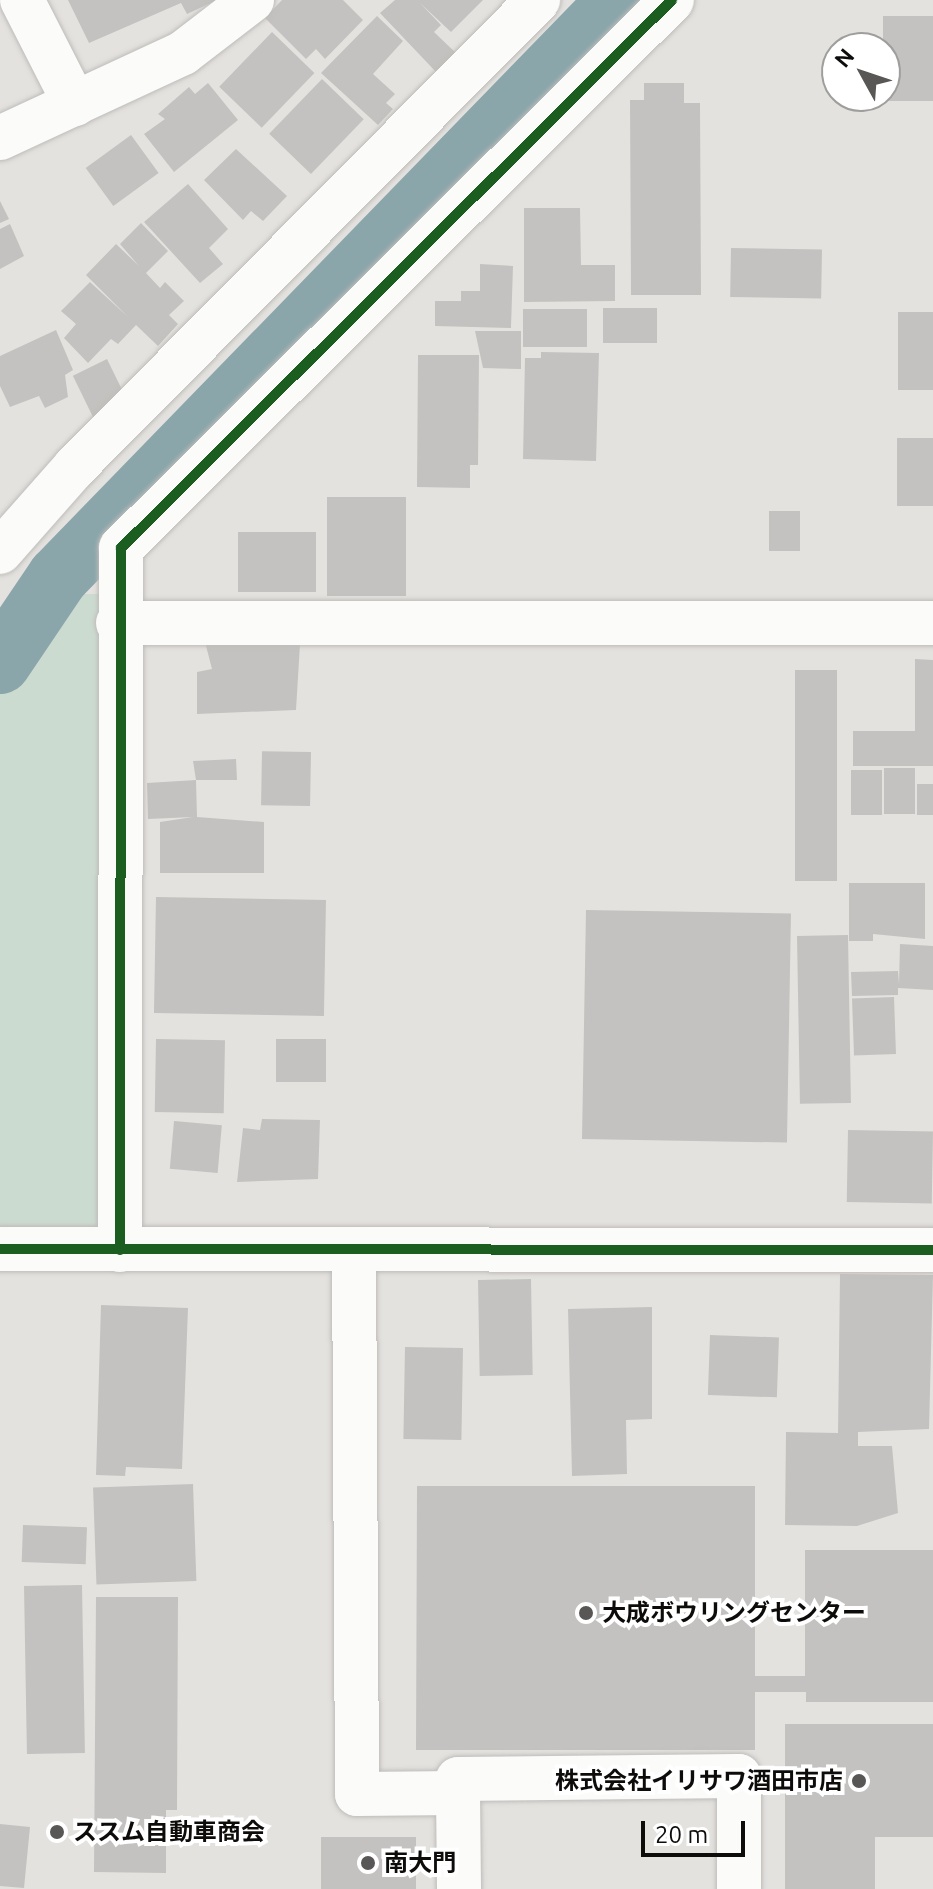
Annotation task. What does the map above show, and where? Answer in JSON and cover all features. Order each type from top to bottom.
[{"type":"street","points":[[22,0],[75,104]]},
{"type":"street","points":[[0,138],[183,53],[252,0]]},
{"type":"street","points":[[0,552],[75,467],[538,0]]},
{"type":"street","points":[[120,1250],[118,623],[121,548],[672,0]]},
{"type":"street","points":[[118,623],[933,623]]},
{"type":"street","points":[[0,1249],[933,1250]]},
{"type":"street","points":[[354,1250],[357,1794],[458,1793]]},
{"type":"street","points":[[459,1889],[458,1779],[739,1776],[739,1889]]},
{"type":"shaded area","points":[[67,583],[83,594],[106,594],[104,1235],[0,1234],[0,678]]},
{"type":"building","points":[[68,0],[217,0],[187,14],[181,3],[89,43]]},
{"type":"building","points":[[282,0],[343,0],[363,20],[325,59],[316,49],[306,59],[265,18]]},
{"type":"building","points":[[395,0],[483,0],[451,32],[420,3],[441,25],[434,32],[458,55],[437,73],[380,13]]},
{"type":"building","points":[[377,16],[403,41],[373,74],[395,94],[386,103],[393,109],[378,125],[321,73]]},
{"type":"building","points":[[883,16],[933,16],[933,101],[901,101],[901,32],[883,32]]},
{"type":"building","points":[[272,32],[314,73],[262,128],[219,87]]},
{"type":"building","points":[[322,79],[364,119],[311,174],[269,134]]},
{"type":"building","points":[[208,83],[238,120],[174,172],[144,134],[165,119],[158,114],[189,87],[195,94]]},
{"type":"building","points":[[644,83],[684,83],[684,103],[700,103],[701,295],[631,295],[630,100],[644,100]]},
{"type":"building","points":[[131,135],[159,173],[113,206],[86,168]]},
{"type":"building","points":[[236,149],[287,196],[263,221],[251,211],[243,220],[204,180]]},
{"type":"building","points":[[188,184],[228,229],[209,248],[223,264],[200,283],[144,222]]},
{"type":"building","points":[[0,201],[9,219],[0,223]]},
{"type":"building","points":[[524,208],[580,208],[581,265],[615,265],[615,301],[524,302]]},
{"type":"building","points":[[141,223],[168,251],[146,273],[160,288],[165,282],[184,301],[169,315],[178,324],[158,346],[136,325],[118,344],[111,339],[88,363],[64,338],[76,324],[61,311],[90,282],[128,317],[86,275],[116,244],[139,266],[120,244]]},
{"type":"building","points":[[10,224],[24,256],[0,269],[0,229]]},
{"type":"building","points":[[731,248],[822,250],[821,299],[730,297]]},
{"type":"building","points":[[480,264],[513,266],[511,328],[435,326],[435,301],[461,301],[461,291],[480,291]]},
{"type":"building","points":[[603,308],[657,308],[657,343],[603,343]]},
{"type":"building","points":[[523,309],[587,309],[587,347],[523,347]]},
{"type":"building","points":[[898,312],[933,312],[933,390],[898,390]]},
{"type":"building","points":[[56,330],[73,370],[65,375],[68,397],[45,408],[39,396],[10,407],[0,386],[0,356]]},
{"type":"building","points":[[475,331],[521,331],[521,369],[483,368]]},
{"type":"building","points":[[541,352],[599,353],[596,461],[523,459],[525,358],[541,358]]},
{"type":"building","points":[[418,355],[479,355],[478,465],[470,465],[470,488],[417,487]]},
{"type":"building","points":[[107,359],[128,403],[94,420],[73,376]]},
{"type":"building","points":[[897,438],[933,438],[933,506],[897,506]]},
{"type":"building","points":[[327,497],[406,497],[406,596],[327,596]]},
{"type":"building","points":[[769,511],[800,511],[800,551],[769,551]]},
{"type":"building","points":[[238,532],[316,532],[316,592],[238,592]]},
{"type":"building","points":[[205,642],[300,644],[296,710],[197,714],[197,672],[212,669]]},
{"type":"building","points":[[915,659],[933,660],[933,766],[853,766],[853,731],[915,731]]},
{"type":"building","points":[[795,670],[837,670],[837,881],[795,881]]},
{"type":"building","points":[[262,751],[311,752],[310,806],[261,805]]},
{"type":"building","points":[[236,759],[237,780],[196,780],[193,761]]},
{"type":"building","points":[[884,768],[915,768],[915,814],[884,814]]},
{"type":"building","points":[[851,770],[882,770],[882,815],[851,815]]},
{"type":"building","points":[[196,780],[197,817],[264,822],[264,873],[160,873],[160,822],[193,817],[148,819],[147,783]]},
{"type":"building","points":[[917,784],[933,784],[933,815],[917,815]]},
{"type":"building","points":[[849,883],[925,883],[925,939],[873,934],[873,941],[849,941]]},
{"type":"building","points":[[156,897],[326,900],[324,1016],[154,1013]]},
{"type":"building","points":[[586,910],[791,914],[787,1143],[582,1139]]},
{"type":"building","points":[[848,935],[851,1103],[800,1104],[797,936]]},
{"type":"building","points":[[900,944],[933,946],[933,990],[898,988],[898,995],[852,996],[851,972],[898,971],[899,984]]},
{"type":"building","points":[[894,997],[896,1054],[854,1055],[852,998]]},
{"type":"building","points":[[156,1039],[225,1040],[224,1113],[155,1112]]},
{"type":"building","points":[[276,1039],[326,1039],[326,1082],[276,1082]]},
{"type":"building","points":[[262,1119],[320,1120],[318,1179],[237,1182],[243,1128],[260,1130]]},
{"type":"building","points":[[174,1121],[222,1125],[218,1173],[170,1169]]},
{"type":"building","points":[[848,1130],[933,1131],[932,1203],[847,1202]]},
{"type":"building","points":[[840,1274],[933,1275],[929,1429],[858,1432],[858,1446],[892,1446],[898,1513],[857,1526],[785,1525],[786,1432],[838,1433]]},
{"type":"building","points":[[531,1279],[533,1375],[480,1376],[478,1280]]},
{"type":"building","points":[[101,1305],[188,1308],[182,1469],[126,1467],[125,1476],[96,1475]]},
{"type":"building","points":[[652,1307],[652,1419],[626,1420],[627,1474],[572,1476],[568,1309]]},
{"type":"building","points":[[710,1335],[779,1337],[777,1397],[708,1395]]},
{"type":"building","points":[[405,1347],[463,1348],[461,1440],[403,1439]]},
{"type":"building","points":[[193,1484],[196,1581],[96,1584],[93,1487]]},
{"type":"building","name":"大成ボウリングセンター","points":[[417,1486],[755,1486],[755,1676],[805,1676],[805,1550],[933,1550],[933,1702],[806,1702],[806,1692],[755,1692],[755,1750],[416,1750]]},
{"type":"building","points":[[23,1525],[87,1527],[86,1564],[22,1562]]},
{"type":"building","points":[[82,1585],[85,1753],[27,1754],[24,1586]]},
{"type":"building","points":[[96,1597],[178,1597],[177,1810],[166,1810],[166,1873],[94,1872]]},
{"type":"building","name":"株式会社イリサワ酒田市店","points":[[785,1724],[933,1724],[933,1837],[875,1837],[875,1889],[785,1889]]},
{"type":"building","points":[[0,1824],[30,1827],[24,1888],[0,1886]]},
{"type":"building","name":"南大門","points":[[321,1837],[416,1837],[416,1889],[321,1889]]},
{"type":"waterway","points":[[0,663],[58,577],[619,0]]},
{"type":"cycle path","points":[[120,1250],[121,548],[672,0]]},
{"type":"cycle path","points":[[0,1249],[933,1250]]},
{"type":"place","name":"大成ボウリングセンター","points":[[586,1613]]},
{"type":"place","name":"株式会社イリサワ酒田市店","points":[[859,1781]]},
{"type":"place","name":"ススム自動車商会","points":[[57,1832]]},
{"type":"place","name":"南大門","points":[[368,1863]]}]
